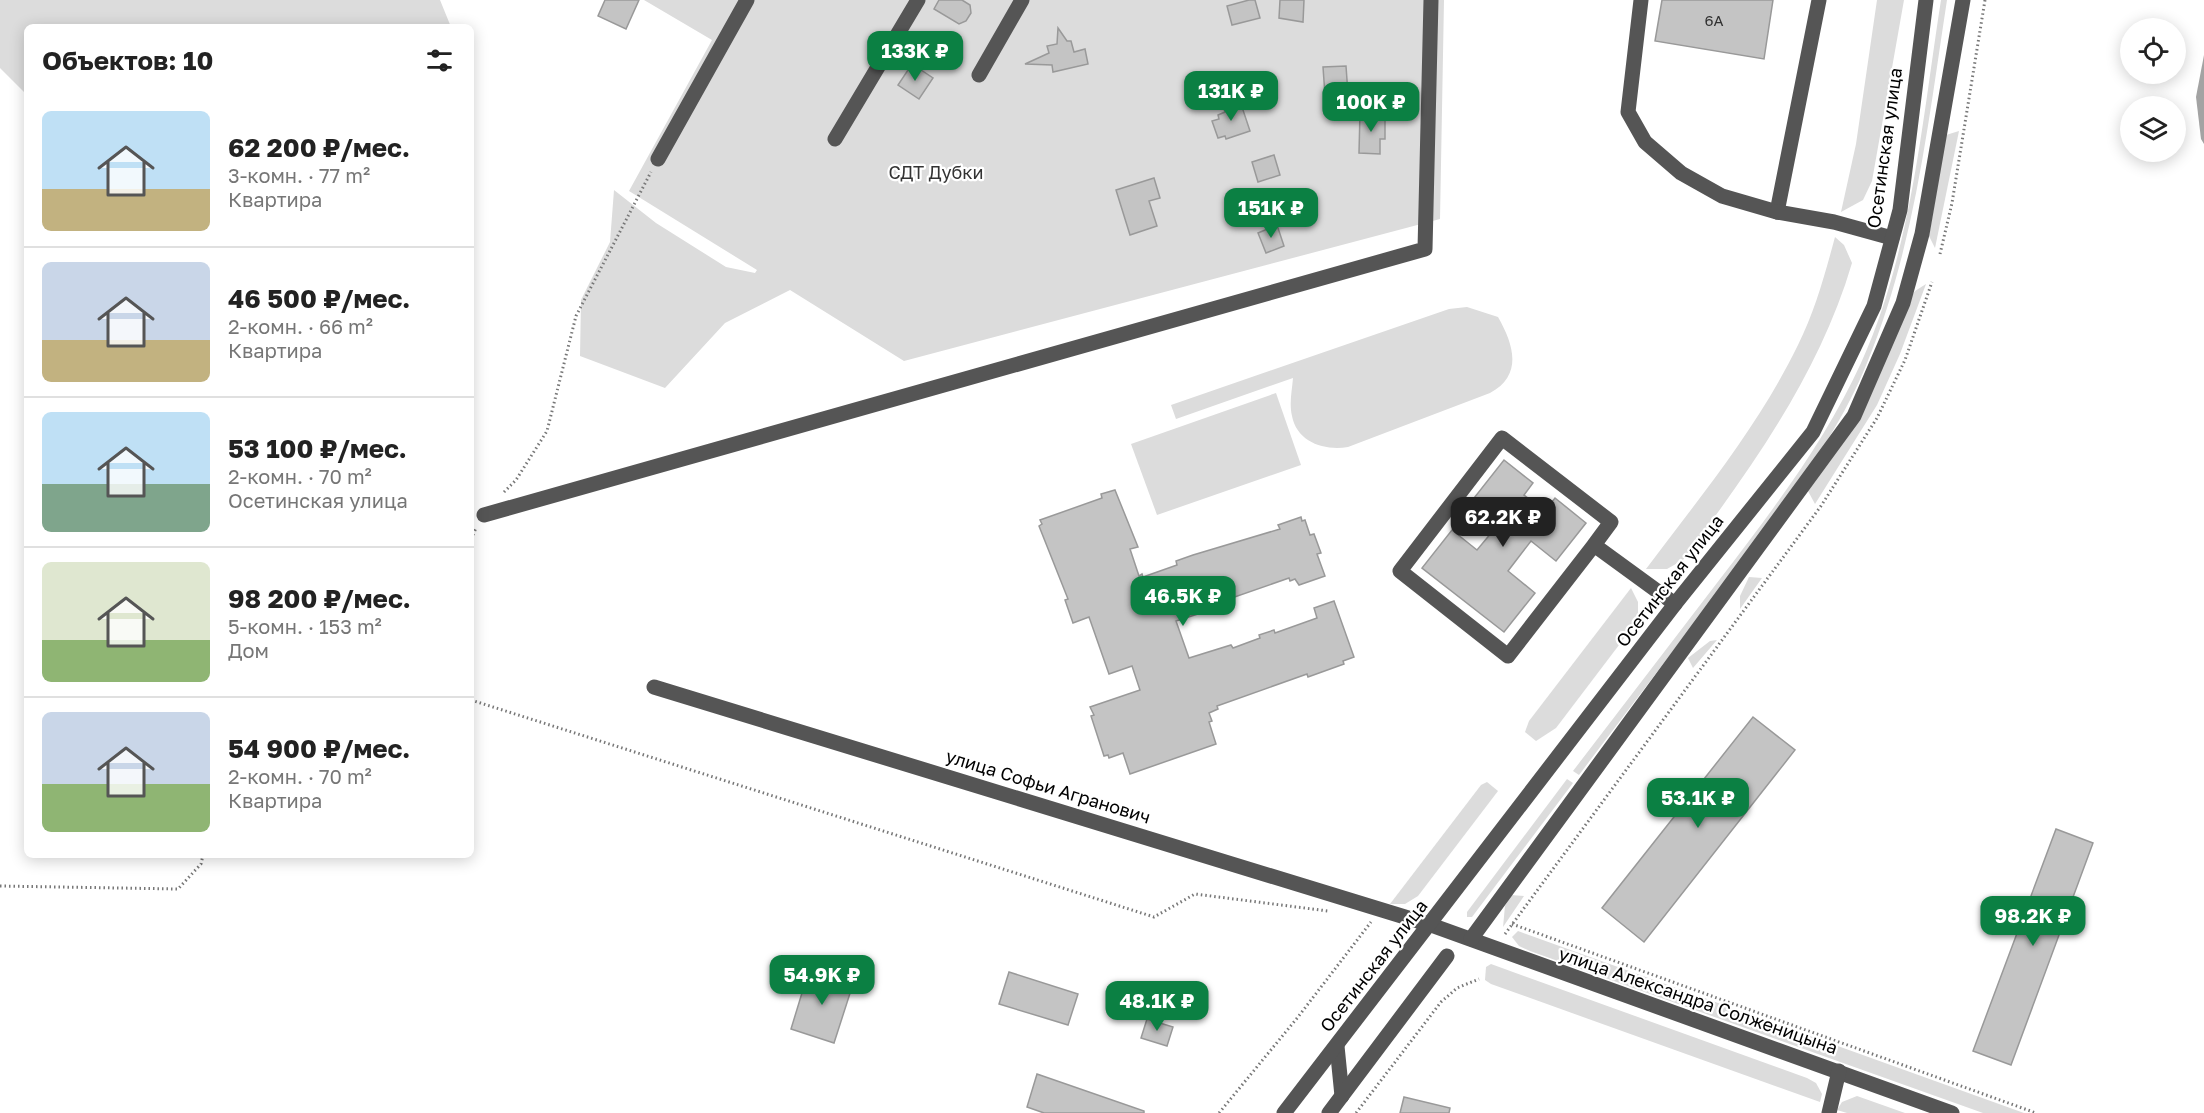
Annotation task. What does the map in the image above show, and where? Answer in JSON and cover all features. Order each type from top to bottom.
[{"type":"street","points":[[658,159],[747,0]]},
{"type":"street","points":[[835,139],[918,0]]},
{"type":"street","points":[[979,75],[1022,0]]},
{"type":"street","points":[[484,515],[1425,249],[1431,0]]},
{"type":"street","points":[[1641,0],[1628,112],[1645,142],[1681,173],[1722,196],[1777,212],[1834,222],[1892,238]]},
{"type":"street","points":[[1777,212],[1819,0]]},
{"type":"street","name":"Осетинская улица","points":[[1284,1113],[1431,925],[1675,604],[1813,432],[1874,306],[1900,210],[1926,0]]},
{"type":"street","points":[[1471,939],[1854,416],[1903,303],[1922,234],[1963,0]]},
{"type":"street","points":[[1502,438],[1611,522],[1594,545],[1508,656],[1400,571],[1502,438]]},
{"type":"street","points":[[1594,545],[1675,604]]},
{"type":"street","name":"улица Софьи Агранович","points":[[654,687],[1431,925]]},
{"type":"street","name":"улица Александра Солженицына","points":[[1431,925],[1952,1113]]},
{"type":"street","points":[[1329,1113],[1447,956]]},
{"type":"street","points":[[1337,1046],[1342,1096]]},
{"type":"street","points":[[1829,1113],[1839,1071]]},
{"type":"path","points":[[1940,254],[1952,203],[1985,0]]},
{"type":"path","points":[[474,533],[484,515],[516,480],[547,431],[576,316],[658,159]]},
{"type":"path","points":[[1505,933],[1821,506],[1877,418],[1905,360],[1932,282]]},
{"type":"path","points":[[474,701],[1154,918],[1195,894],[1330,911]]},
{"type":"path","points":[[0,886],[178,889],[201,864],[202,858]]},
{"type":"path","points":[[1219,1113],[1298,1017],[1374,917],[1363,916]]},
{"type":"path","points":[[1512,924],[2036,1113]]},
{"type":"path","points":[[1356,1113],[1441,1002],[1457,988],[1479,979]]},
{"type":"green space","points":[[0,0],[440,0],[450,24],[24,24],[24,92],[0,68]]},
{"type":"green space","name":"СДТ Дубки","points":[[644,0],[1444,0],[1440,219],[904,361],[790,290],[725,323],[665,388],[580,356],[581,300],[610,242],[614,190],[656,223],[726,267],[755,273],[757,270],[629,191],[712,40]]},
{"type":"green space","points":[[1877,0],[1904,0],[1872,181],[1863,200],[1841,212],[1856,144]]},
{"type":"green space","points":[[1941,0],[1947,0],[1918,184],[1897,274],[1883,319],[1855,391],[1808,470],[1579,775],[1573,771],[1778,502],[1831,421],[1861,363],[1878,320],[1904,230],[1921,138]]},
{"type":"green space","points":[[1959,131],[1935,248],[1929,236],[1946,135]]},
{"type":"green space","points":[[1835,237],[1844,245],[1852,263],[1821,344],[1781,419],[1683,560],[1667,569],[1646,569],[1747,433],[1782,375],[1810,319]]},
{"type":"green space","points":[[1926,284],[1900,354],[1877,405],[1815,504],[1808,491],[1848,433],[1909,300],[1915,291]]},
{"type":"green space","points":[[1467,307],[1498,317],[1511,349],[1511,368],[1507,377],[1490,393],[1348,447],[1339,448],[1313,443],[1299,432],[1291,411],[1293,378],[1176,419],[1171,405],[1449,309]]},
{"type":"green space","points":[[1276,393],[1301,465],[1157,515],[1131,444]]},
{"type":"green space","points":[[1749,577],[1762,578],[1740,609],[1740,596]]},
{"type":"green space","points":[[1631,588],[1638,602],[1638,620],[1556,728],[1536,741],[1525,732],[1529,721]]},
{"type":"green space","points":[[1717,640],[1693,668],[1688,658],[1710,641]]},
{"type":"green space","points":[[1567,779],[1573,783],[1472,917],[1467,917],[1467,912]]},
{"type":"green space","points":[[1487,782],[1498,791],[1418,896],[1405,904],[1390,904],[1481,785]]},
{"type":"green space","points":[[1511,895],[1524,896],[1503,927],[1505,906]]},
{"type":"green space","points":[[1518,931],[2024,1113],[1983,1113],[1530,951],[1519,946],[1512,937]]},
{"type":"green space","points":[[1491,964],[1807,1078],[1816,1083],[1822,1094],[1820,1102],[1491,984],[1485,980],[1486,967]]},
{"type":"green space","points":[[1857,1096],[1905,1113],[1847,1113],[1837,1110],[1842,1102]]},
{"type":"shaded area","points":[[2204,55],[2204,144],[2201,139],[2196,97]]},
{"type":"building","points":[[605,0],[639,0],[626,29],[598,16]]},
{"type":"building","points":[[939,0],[962,0],[970,5],[971,13],[966,21],[959,24],[934,9]]},
{"type":"building","points":[[1255,0],[1260,18],[1232,25],[1227,6]]},
{"type":"building","points":[[1280,0],[1304,0],[1303,22],[1279,18]]},
{"type":"building","points":[[1662,0],[1773,0],[1764,59],[1655,41]]},
{"type":"building","points":[[1058,28],[1067,41],[1071,41],[1074,52],[1085,49],[1088,64],[1053,72],[1052,65],[1025,64],[1049,53],[1047,46],[1057,44]]},
{"type":"building","points":[[912,64],[933,78],[919,99],[898,85]]},
{"type":"building","points":[[1346,66],[1348,94],[1325,95],[1323,67]]},
{"type":"building","points":[[1240,101],[1250,131],[1226,139],[1225,136],[1218,138],[1212,121],[1219,119],[1218,115],[1225,112],[1223,106]]},
{"type":"building","points":[[1360,113],[1385,114],[1385,139],[1380,139],[1380,154],[1359,153]]},
{"type":"building","points":[[1274,155],[1280,175],[1258,182],[1252,162]]},
{"type":"building","points":[[1154,178],[1160,198],[1149,201],[1157,226],[1130,235],[1116,190]]},
{"type":"building","points":[[1277,225],[1284,246],[1266,253],[1258,233]]},
{"type":"building","points":[[1504,460],[1533,483],[1524,495],[1545,511],[1555,498],[1586,523],[1556,561],[1531,541],[1508,571],[1535,593],[1504,632],[1422,568],[1452,530],[1477,550],[1502,520],[1474,498]]},
{"type":"building","points":[[1115,490],[1138,547],[1130,549],[1139,576],[1142,574],[1143,577],[1177,565],[1176,561],[1193,555],[1280,529],[1278,525],[1301,517],[1302,521],[1305,520],[1310,535],[1314,534],[1321,553],[1317,554],[1325,576],[1299,585],[1295,579],[1290,581],[1289,578],[1200,609],[1201,613],[1176,621],[1189,658],[1231,645],[1233,648],[1260,638],[1259,635],[1274,630],[1275,633],[1317,618],[1314,608],[1334,601],[1354,657],[1343,661],[1344,664],[1308,677],[1307,674],[1217,706],[1218,709],[1209,713],[1212,721],[1209,722],[1216,744],[1130,774],[1123,753],[1109,758],[1108,755],[1104,756],[1090,707],[1140,690],[1132,666],[1109,674],[1089,617],[1073,623],[1065,600],[1068,599],[1039,526],[1042,524],[1040,520],[1102,498],[1101,494]]},
{"type":"building","points":[[1753,717],[1795,750],[1644,942],[1602,908]]},
{"type":"building","points":[[2056,829],[2093,843],[2011,1065],[1973,1051]]},
{"type":"building","points":[[809,970],[853,984],[834,1043],[791,1029]]},
{"type":"building","points":[[1009,972],[1078,994],[1068,1025],[999,1004]]},
{"type":"building","points":[[1147,1019],[1173,1027],[1167,1046],[1141,1038]]},
{"type":"building","points":[[1037,1074],[1144,1111],[1144,1113],[1044,1113],[1027,1107]]},
{"type":"building","points":[[1404,1097],[1450,1108],[1449,1113],[1400,1113]]}]
